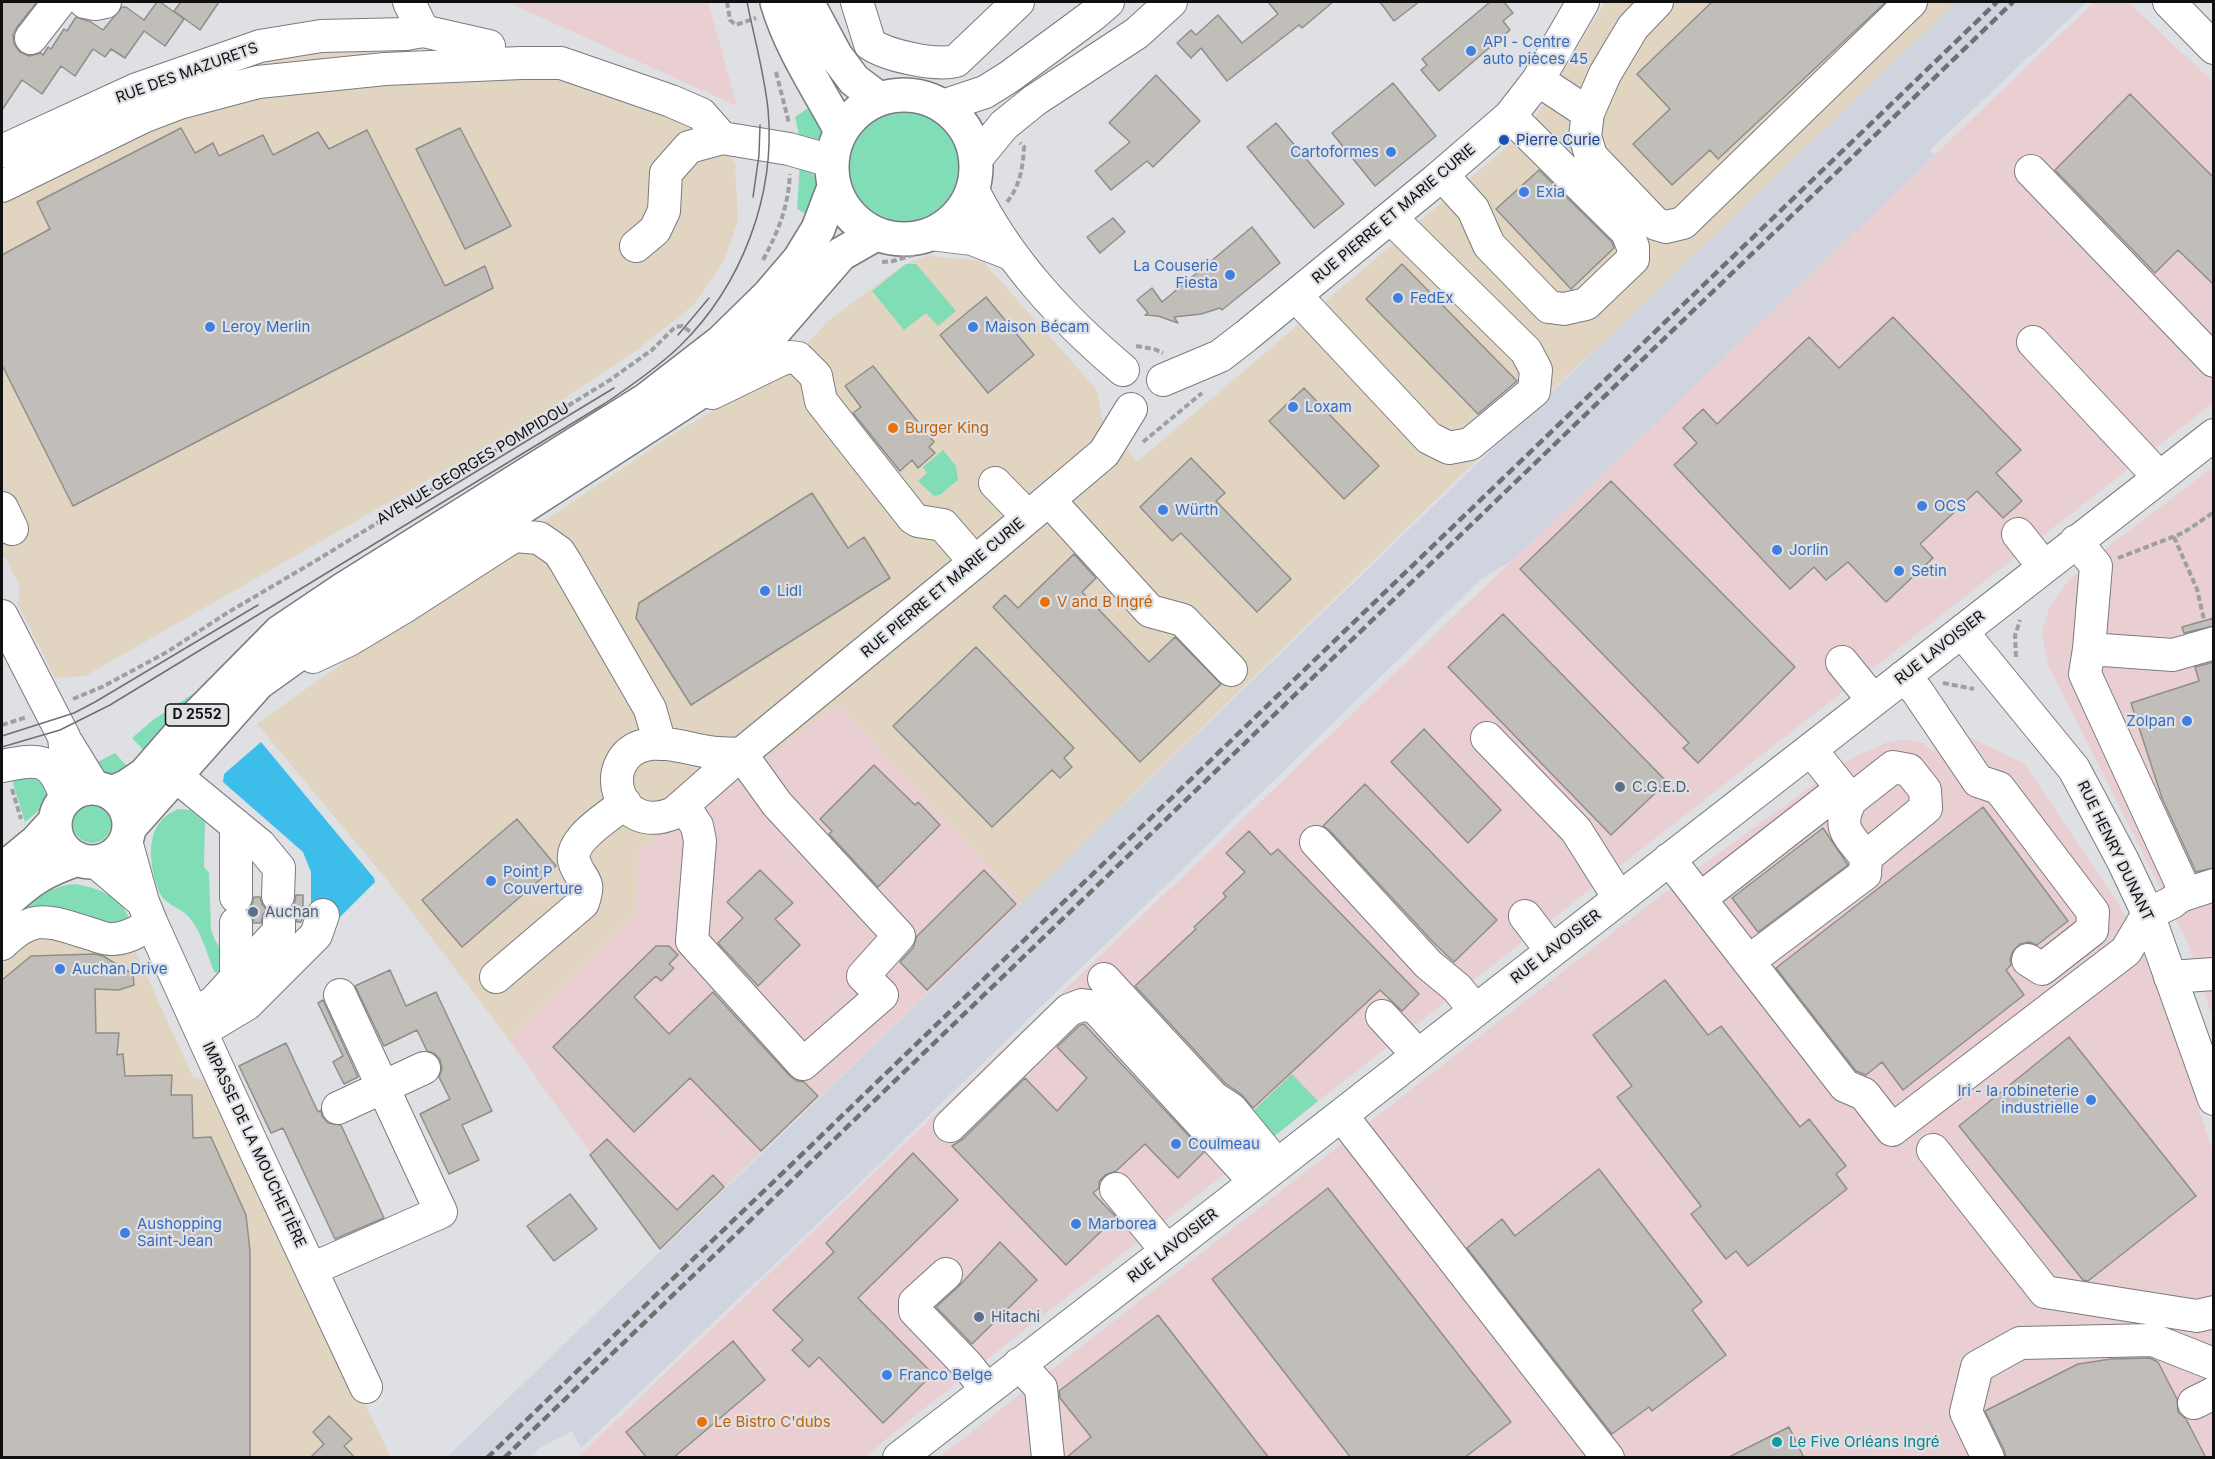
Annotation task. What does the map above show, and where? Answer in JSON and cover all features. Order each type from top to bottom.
[{"type":"main road","points":[[807,2],[847,72],[879,99]]},
{"type":"main road","points":[[770,11],[784,25],[809,77],[843,207],[857,223],[873,248]]},
{"type":"main road","points":[[2,906],[24,884],[41,873],[87,861],[105,860],[117,853],[128,834],[176,776],[258,684],[382,598],[711,385],[770,336],[841,254],[873,248],[894,239],[913,239],[927,243],[963,208],[974,175],[971,139],[960,120],[944,106],[912,95],[895,95],[879,99],[857,112],[833,172]]},
{"type":"main road","name":"D 2552","points":[[82,800],[126,787],[145,774],[185,728],[280,632],[344,589],[646,400],[721,342],[769,295],[799,261],[818,229],[833,172]]},
{"type":"main road","points":[[82,800],[126,808],[128,834]]},
{"type":"main road","points":[[82,800],[55,831],[63,848],[87,861]]},
{"type":"main road","points":[[2,870],[82,800]]},
{"type":"street","points":[[31,38],[59,2]]},
{"type":"street","points":[[85,2],[95,4],[105,2]]},
{"type":"street","points":[[410,2],[423,31]]},
{"type":"street","points":[[858,2],[870,44],[880,50],[943,64],[956,61],[1018,2]]},
{"type":"street","points":[[1127,358],[1119,375],[1116,389],[1121,401],[1131,409],[1146,409],[1153,406],[1162,395],[1167,368],[1155,368],[1135,363],[1127,358],[1083,336],[1011,254],[989,222],[974,175],[1004,125],[1035,100],[1137,33],[1171,2]]},
{"type":"street","name":"RUE PIERRE ET MARIE CURIE","points":[[1167,368],[1220,356],[1391,218],[1510,116],[1538,80],[1584,2]]},
{"type":"street","points":[[1657,2],[1633,27],[1605,74],[1588,112],[1585,136],[1591,156],[1606,173],[1656,224],[1666,227],[1683,223],[1911,2]]},
{"type":"street","points":[[2169,2],[2214,48]]},
{"type":"street","points":[[944,106],[985,92],[1094,6],[1119,46]]},
{"type":"street","name":"RUE DES MAZURETS","points":[[2,152],[137,89],[260,46],[321,36],[406,34],[423,31],[489,46]]},
{"type":"street","points":[[2,186],[145,116],[179,102],[258,82],[385,69],[561,63],[671,101],[701,114],[722,138]]},
{"type":"street","points":[[1538,80],[1588,112]]},
{"type":"street","points":[[1442,175],[1473,209],[1489,245],[1549,307],[1564,309],[1586,304],[1633,259],[1633,247],[1627,232],[1510,116]]},
{"type":"street","points":[[636,246],[655,230],[664,211],[666,173],[688,147],[722,138],[789,149],[833,172]]},
{"type":"street","points":[[2031,171],[2214,361]]},
{"type":"street","points":[[1296,296],[1429,438],[1449,448],[1470,444],[1534,391],[1536,370],[1526,351],[1391,218]]},
{"type":"street","points":[[927,243],[972,239],[1011,254]]},
{"type":"street","points":[[2033,342],[2159,477]]},
{"type":"street","points":[[657,420],[780,360],[790,357],[798,358],[816,376],[820,401],[913,518],[918,522],[943,525],[975,562]]},
{"type":"street","name":"RUE PIERRE ET MARIE CURIE","points":[[624,803],[639,816],[651,819],[663,818],[674,813],[741,753],[975,562],[1104,453],[1131,409]]},
{"type":"street","name":"RUE LAVOISIER","points":[[899,1458],[2214,435]]},
{"type":"street","points":[[995,483],[1039,509],[1150,611],[1183,620],[1231,670]]},
{"type":"street","points":[[2018,534],[2044,567]]},
{"type":"street","points":[[258,684],[349,640],[514,536],[539,538],[559,552],[651,709],[660,744]]},
{"type":"street","points":[[2076,541],[2096,566],[2085,674],[2182,885],[2180,896]]},
{"type":"street","points":[[2,616],[64,737],[82,800]]},
{"type":"street","name":"RUE HENRY DUNANT","points":[[1962,632],[2074,769],[2123,861],[2148,914],[2214,1099]]},
{"type":"street","points":[[2089,649],[2173,656],[2209,632]]},
{"type":"street","points":[[1842,662],[1873,700]]},
{"type":"street","points":[[1903,677],[1917,691],[1978,781],[1999,788],[2093,912],[2092,930],[2042,969],[2028,960]]},
{"type":"street","points":[[1487,738],[1576,830],[1619,898]]},
{"type":"street","points":[[496,977],[583,903],[588,888],[575,865],[573,852],[578,841],[624,803],[617,788],[617,776],[626,756],[646,745],[660,744],[712,753],[741,753],[777,804],[899,936],[863,976],[882,995],[803,1064],[692,941],[700,841],[697,826],[683,805]]},
{"type":"street","points":[[1749,961],[1865,874],[1866,857],[1845,831],[1846,794],[1811,750]]},
{"type":"street","points":[[5,774],[16,762],[38,761],[48,765],[61,783],[82,800]]},
{"type":"street","points":[[1701,898],[1846,794],[1893,767],[1909,770],[1925,790],[1926,808],[1866,857]]},
{"type":"street","points":[[176,776],[260,845],[279,868],[279,931],[198,1022]]},
{"type":"street","points":[[2,849],[28,828],[82,800]]},
{"type":"street","points":[[236,825],[236,978]]},
{"type":"street","name":"IMPASSE DE LA MOUCHETIÈRE","points":[[128,834],[148,913],[253,1146],[366,1387]]},
{"type":"street","points":[[1316,842],[1428,964],[1457,988],[1475,1010]]},
{"type":"street","points":[[1668,859],[1701,898],[1845,1086],[1864,1094],[1892,1130],[2126,951],[2148,914],[2180,896],[2214,885]]},
{"type":"street","name":"IMPASSE DE LA MOUCHETIÈRE","points":[[87,861],[148,913]]},
{"type":"street","points":[[2,944],[16,930],[33,922],[49,921],[112,940],[125,938],[148,913]]},
{"type":"street","points":[[198,1022],[247,1004],[316,935],[322,915]]},
{"type":"street","points":[[1525,916],[1551,951]]},
{"type":"street","points":[[2170,977],[2214,974]]},
{"type":"street","points":[[1104,979],[1213,1098],[1232,1109],[1266,1174]]},
{"type":"street","points":[[312,1269],[441,1212],[340,995]]},
{"type":"street","points":[[950,1126],[1070,1010],[1082,1005],[1095,1007],[1266,1174]]},
{"type":"street","points":[[1382,1016],[1418,1055]]},
{"type":"street","points":[[338,1108],[424,1068]]},
{"type":"street","points":[[1349,1125],[1608,1458]]},
{"type":"street","points":[[1933,1150],[2045,1292],[2197,1316],[2214,1312]]},
{"type":"street","points":[[1116,1189],[1167,1251]]},
{"type":"street","points":[[946,1274],[915,1302],[915,1311],[968,1366],[986,1389]]},
{"type":"street","points":[[1988,1458],[1966,1412],[1977,1367],[2020,1343],[2153,1340],[2214,1364]]},
{"type":"street","points":[[1019,1364],[1041,1389],[1048,1458]]},
{"type":"path","points":[[727,2],[730,20],[736,25],[770,11]]},
{"type":"path","points":[[775,67],[789,123],[789,135]]},
{"type":"path","points":[[1003,206],[1016,191],[1023,161],[1024,147],[1017,139]]},
{"type":"path","points":[[761,262],[778,232],[788,197],[790,170]]},
{"type":"path","points":[[873,248],[893,261],[927,243]]},
{"type":"path","name":"AVENUE GEORGES POMPIDOU","points":[[63,704],[104,686],[167,652],[227,613],[610,380],[652,350],[675,327],[682,326],[700,338]]},
{"type":"path","points":[[1127,358],[1154,349],[1167,368]]},
{"type":"path","points":[[2096,566],[2183,533],[2214,512]]},
{"type":"path","points":[[2174,537],[2197,589],[2209,632]]},
{"type":"path","points":[[2,725],[32,716]]},
{"type":"path","points":[[5,774],[22,822]]},
{"type":"shaded area","points":[[507,2],[708,2],[737,106]]},
{"type":"shaded area","points":[[1605,2],[1965,2],[1453,483],[1022,903],[638,852],[636,914],[509,1040],[393,887],[257,724],[462,577],[673,434],[784,369],[828,321],[905,264],[927,256],[983,261],[1097,390],[1102,418],[1137,462],[1529,128]]},
{"type":"shaded area","points":[[1956,2],[2087,2],[1930,150],[1935,155],[1513,560],[1480,580],[836,1206],[581,1448],[572,1431],[540,1448],[530,1457],[446,1458]]},
{"type":"shaded area","points":[[2094,2],[2128,2],[2213,82],[2213,403],[894,1432],[866,1457],[577,1458]]},
{"type":"shaded area","points":[[342,49],[503,63],[588,76],[703,127],[735,163],[738,220],[724,261],[694,305],[637,350],[524,425],[85,676],[55,678],[18,605],[20,588],[6,558],[2,557],[2,164],[194,83],[274,60]]},
{"type":"shaded area","points":[[2213,467],[2213,1019],[2186,939],[2048,665],[2042,632],[2050,606],[2069,580],[2113,543]]},
{"type":"shaded area","points":[[839,704],[1022,903],[660,1249],[509,1040],[636,914],[638,852]]},
{"type":"shaded area","points":[[1962,734],[2024,763],[2147,947],[2213,1153],[2213,1457],[938,1458],[1664,893],[1846,761],[1885,743],[1908,739],[1923,743],[1932,751]]},
{"type":"shaded area","name":"Aushopping Saint-Jean","points":[[22,934],[135,950],[193,1077],[207,1081],[391,1457],[2,1458],[2,953]]},
{"type":"green space","points":[[814,104],[822,131],[817,140],[801,143],[795,117]]},
{"type":"green space","points":[[904,110],[926,114],[936,119],[952,135],[957,145],[961,167],[957,189],[952,199],[936,215],[926,220],[904,224],[882,220],[872,215],[856,199],[851,189],[847,167],[851,145],[856,135],[872,119],[882,114]]},
{"type":"green space","points":[[800,162],[808,168],[816,180],[817,193],[812,218],[797,209]]},
{"type":"green space","points":[[906,264],[916,264],[956,311],[938,326],[926,313],[904,330],[872,291]]},
{"type":"green space","points":[[943,450],[956,466],[958,480],[940,495],[934,496],[918,481],[927,473],[923,467]]},
{"type":"green space","points":[[196,692],[202,697],[149,756],[132,738],[153,720]]},
{"type":"green space","points":[[115,753],[133,773],[111,777],[92,765]]},
{"type":"green space","points":[[31,765],[52,789],[48,803],[25,822],[9,770]]},
{"type":"green space","points":[[92,805],[105,811],[111,824],[105,837],[92,843],[79,837],[73,824],[79,811]]},
{"type":"green space","points":[[178,809],[190,810],[205,822],[204,867],[209,873],[211,930],[216,942],[229,959],[220,973],[214,972],[194,923],[186,914],[163,898],[154,876],[151,846],[156,828],[168,814]]},
{"type":"green space","points":[[75,884],[99,890],[113,897],[124,908],[128,916],[126,923],[116,927],[17,913],[51,890]]},
{"type":"green space","points":[[1292,1074],[1318,1101],[1271,1139],[1250,1114]]},
{"type":"water","points":[[261,742],[374,878],[375,882],[333,924],[311,905],[311,872],[303,852],[223,782],[224,774]]},
{"type":"building","points":[[2,2],[37,2],[13,35],[14,44],[20,52],[29,56],[41,53],[43,55],[48,47],[51,49],[64,29],[67,31],[76,17],[91,22],[103,30],[122,7],[126,7],[144,20],[157,2],[160,2],[184,19],[165,46],[144,31],[125,58],[111,49],[105,57],[93,49],[75,76],[61,66],[42,94],[22,80],[2,110]]},
{"type":"building","points":[[181,2],[219,2],[200,30],[174,11]]},
{"type":"building","points":[[1268,2],[1333,2],[1302,28],[1299,25],[1227,81],[1201,48],[1191,58],[1177,43],[1191,30],[1196,35],[1218,15],[1242,43],[1278,14]]},
{"type":"building","points":[[1380,2],[1419,2],[1394,21]]},
{"type":"building","points":[[1490,2],[1504,2],[1513,13],[1503,21],[1510,30],[1439,91],[1421,70],[1427,65],[1422,59]]},
{"type":"building","points":[[1712,2],[1886,2],[1718,159],[1710,150],[1672,185],[1633,144],[1670,109],[1637,74]]},
{"type":"building","points":[[1156,75],[1200,121],[1153,167],[1147,161],[1111,190],[1095,171],[1130,142],[1109,123]]},
{"type":"building","points":[[1393,83],[1436,136],[1375,186],[1332,133]]},
{"type":"building","points":[[2130,94],[2214,178],[2214,285],[2178,250],[2155,273],[2055,170]]},
{"type":"building","points":[[1276,123],[1344,204],[1314,228],[1247,147]]},
{"type":"building","name":"Leroy Merlin","points":[[181,128],[195,153],[213,143],[219,156],[263,135],[273,155],[318,132],[329,149],[367,130],[445,286],[485,266],[493,288],[73,506],[2,365],[2,255],[50,229],[37,202]]},
{"type":"building","points":[[460,128],[511,226],[465,249],[416,149]]},
{"type":"building","points":[[1539,170],[1612,242],[1614,248],[1571,289],[1496,209]]},
{"type":"building","points":[[1113,218],[1125,232],[1100,253],[1087,237]]},
{"type":"building","name":"La Couserie Fiesta","points":[[1252,227],[1280,263],[1222,310],[1220,308],[1201,314],[1174,317],[1178,323],[1158,316],[1145,315],[1148,313],[1137,300],[1152,288],[1162,302]]},
{"type":"building","points":[[1402,264],[1517,381],[1478,414],[1366,299]]},
{"type":"building","points":[[986,297],[1034,355],[988,393],[940,335]]},
{"type":"building","points":[[1893,317],[2021,450],[1996,473],[2022,501],[2003,518],[1977,491],[1920,544],[1933,558],[1886,602],[1848,562],[1826,580],[1814,567],[1790,589],[1674,465],[1697,443],[1683,428],[1703,409],[1717,424],[1809,337],[1839,368]]},
{"type":"building","name":"Burger King","points":[[873,366],[934,442],[929,447],[935,453],[918,468],[912,460],[900,471],[853,413],[861,407],[845,386]]},
{"type":"building","points":[[1304,388],[1379,466],[1344,499],[1269,421]]},
{"type":"building","points":[[1191,458],[1225,493],[1216,501],[1291,579],[1257,612],[1181,533],[1172,541],[1140,507]]},
{"type":"building","points":[[1611,481],[1795,667],[1698,763],[1683,748],[1689,743],[1520,569]]},
{"type":"building","name":"Lidl","points":[[812,493],[848,548],[864,537],[890,578],[691,705],[636,618],[639,603]]},
{"type":"building","points":[[1074,554],[1096,578],[1082,592],[1149,662],[1175,637],[1221,684],[1140,762],[993,607],[1005,595],[1018,608]]},
{"type":"building","points":[[1503,614],[1667,782],[1611,835],[1448,667]]},
{"type":"building","points":[[2214,618],[2214,626],[2184,633],[2182,627]]},
{"type":"building","points":[[976,647],[1074,748],[1064,758],[1072,767],[1060,778],[1052,770],[992,827],[893,726]]},
{"type":"building","points":[[2214,662],[2214,868],[2196,872],[2162,798],[2131,703],[2199,681],[2195,667]]},
{"type":"building","points":[[1424,729],[1501,810],[1468,843],[1391,762]]},
{"type":"building","points":[[874,765],[915,805],[918,802],[940,825],[878,887],[829,834],[832,831],[820,819]]},
{"type":"building","points":[[1365,784],[1497,920],[1454,962],[1323,826]]},
{"type":"building","points":[[1983,807],[2068,921],[2037,945],[2029,942],[2020,944],[2013,951],[2010,959],[2011,965],[2006,970],[2024,995],[1903,1090],[1882,1062],[1866,1075],[1856,1071],[1776,968]]},
{"type":"building","name":"Point P Couverture","points":[[517,819],[556,866],[462,947],[422,900]]},
{"type":"building","points":[[1823,828],[1848,865],[1758,932],[1732,898]]},
{"type":"building","points":[[1249,831],[1271,855],[1278,849],[1419,994],[1402,1011],[1380,990],[1253,1108],[1241,1094],[1225,1083],[1135,986],[1196,929],[1194,927],[1226,897],[1223,893],[1245,872],[1226,853]]},
{"type":"building","points":[[760,870],[793,903],[775,919],[800,945],[758,986],[718,943],[743,918],[727,902]]},
{"type":"building","points":[[984,870],[1016,904],[927,990],[900,962],[913,948],[917,936]]},
{"type":"building","points":[[296,895],[303,895],[301,922],[297,922],[295,914],[290,909],[294,905]]},
{"type":"building","points":[[254,897],[260,897],[267,910],[263,914],[261,923],[254,923],[248,910]]},
{"type":"building","points":[[656,946],[669,946],[678,955],[669,964],[674,968],[661,981],[656,976],[634,997],[669,1034],[713,992],[790,1076],[797,1081],[804,1082],[818,1096],[761,1151],[690,1078],[634,1132],[553,1047]]},
{"type":"building","name":"Aushopping Saint-Jean","points":[[94,954],[103,956],[133,974],[134,985],[119,990],[95,989],[96,1033],[119,1033],[117,1055],[123,1054],[125,1076],[172,1075],[171,1095],[192,1095],[193,1138],[211,1137],[246,1215],[250,1251],[250,1458],[2,1458],[2,980],[31,956]]},
{"type":"building","points":[[390,970],[406,1006],[436,992],[492,1111],[462,1125],[479,1160],[449,1174],[420,1114],[450,1099],[439,1077],[442,1069],[440,1060],[435,1054],[427,1051],[417,1030],[384,1046],[355,986]]},
{"type":"building","points":[[1665,980],[1708,1035],[1721,1026],[1800,1127],[1809,1119],[1846,1166],[1836,1174],[1847,1189],[1748,1266],[1736,1251],[1726,1259],[1691,1214],[1701,1206],[1617,1097],[1632,1086],[1593,1035]]},
{"type":"building","points":[[323,1000],[358,1077],[344,1084],[333,1062],[343,1056],[318,1003]]},
{"type":"building","points":[[1084,1024],[1204,1152],[1178,1178],[1145,1144],[1116,1171],[1105,1175],[1099,1182],[1099,1188],[1093,1193],[1116,1217],[1066,1265],[952,1146],[963,1139],[1025,1078],[1057,1111],[1087,1078],[1057,1047],[1080,1025]]},
{"type":"building","points":[[2069,1037],[2196,1196],[2088,1281],[2083,1280],[1959,1126]]},
{"type":"building","points":[[286,1043],[318,1112],[321,1110],[322,1116],[328,1123],[341,1125],[384,1218],[335,1239],[283,1128],[271,1133],[239,1066]]},
{"type":"building","points":[[607,1139],[677,1210],[713,1175],[724,1187],[660,1249],[590,1155]]},
{"type":"building","points":[[913,1153],[958,1200],[858,1298],[933,1374],[883,1423],[819,1357],[809,1367],[792,1350],[803,1340],[773,1310],[834,1252],[826,1243]]},
{"type":"building","points":[[1599,1169],[1702,1302],[1692,1310],[1726,1355],[1652,1411],[1649,1407],[1612,1434],[1467,1248],[1502,1219],[1515,1236]]},
{"type":"building","points":[[1328,1188],[1511,1422],[1464,1458],[1351,1458],[1212,1279]]},
{"type":"building","points":[[570,1194],[597,1229],[554,1261],[527,1226]]},
{"type":"building","points":[[1000,1242],[1037,1280],[972,1344],[936,1307]]},
{"type":"building","points":[[1158,1315],[1269,1458],[1066,1458],[1091,1437],[1060,1398],[1059,1391]]},
{"type":"building","points":[[733,1341],[765,1380],[673,1458],[647,1458],[626,1432]]},
{"type":"building","points":[[2150,1358],[2158,1362],[2177,1399],[2178,1412],[2186,1419],[2206,1458],[2006,1458],[1985,1411],[2078,1364],[2111,1359]]},
{"type":"building","points":[[329,1416],[352,1439],[344,1446],[355,1458],[310,1458],[324,1444],[313,1432]]},
{"type":"building","name":"Le Five Orléans Ingré","points":[[1789,1427],[1804,1458],[1727,1458]]},
{"type":"tram line","points":[[2,747],[60,730],[110,705],[604,404],[644,376],[680,346],[702,322],[721,295],[737,267],[760,206],[769,141],[768,109],[747,2]]},
{"type":"tram line","points":[[753,197],[759,155],[760,125]]},
{"type":"tram line","points":[[678,335],[709,298]]},
{"type":"tram line","points":[[416,508],[614,388]]},
{"type":"tram line","points":[[2,736],[74,713],[258,605]]},
{"type":"railway","points":[[487,1458],[1997,2]]},
{"type":"railway","points":[[504,1458],[2013,2]]},
{"type":"place","name":"API - Centre auto pièces 45","points":[[1471,51]]},
{"type":"place","name":"Pierre Curie","points":[[1504,140]]},
{"type":"place","name":"Cartoformes","points":[[1391,152]]},
{"type":"place","name":"Exia","points":[[1524,192]]},
{"type":"place","name":"La Couserie Fiesta","points":[[1230,275]]},
{"type":"place","name":"FedEx","points":[[1398,298]]},
{"type":"place","name":"Leroy Merlin","points":[[210,327]]},
{"type":"place","name":"Maison Bécam","points":[[973,327]]},
{"type":"place","name":"Loxam","points":[[1293,407]]},
{"type":"place","name":"Burger King","points":[[893,428]]},
{"type":"place","name":"OCS","points":[[1922,506]]},
{"type":"place","name":"Würth","points":[[1163,510]]},
{"type":"place","name":"Jorlin","points":[[1777,550]]},
{"type":"place","name":"Setin","points":[[1899,571]]},
{"type":"place","name":"Lidl","points":[[765,591]]},
{"type":"place","name":"V and B Ingré","points":[[1045,602]]},
{"type":"place","name":"Zolpan","points":[[2187,721]]},
{"type":"place","name":"C.G.E.D.","points":[[1620,787]]},
{"type":"place","name":"Point P Couverture","points":[[491,881]]},
{"type":"place","name":"Auchan","points":[[253,912]]},
{"type":"place","name":"Auchan Drive","points":[[60,969]]},
{"type":"place","name":"lri - la robineterie industrielle","points":[[2091,1100]]},
{"type":"place","name":"Coulmeau","points":[[1176,1144]]},
{"type":"place","name":"Marborea","points":[[1076,1224]]},
{"type":"place","name":"Aushopping Saint-Jean","points":[[125,1233]]},
{"type":"place","name":"Hitachi","points":[[979,1317]]},
{"type":"place","name":"Franco Belge","points":[[887,1375]]},
{"type":"place","name":"Le Bistro C'dubs","points":[[702,1422]]},
{"type":"place","name":"Le Five Orléans Ingré","points":[[1777,1442]]}]
